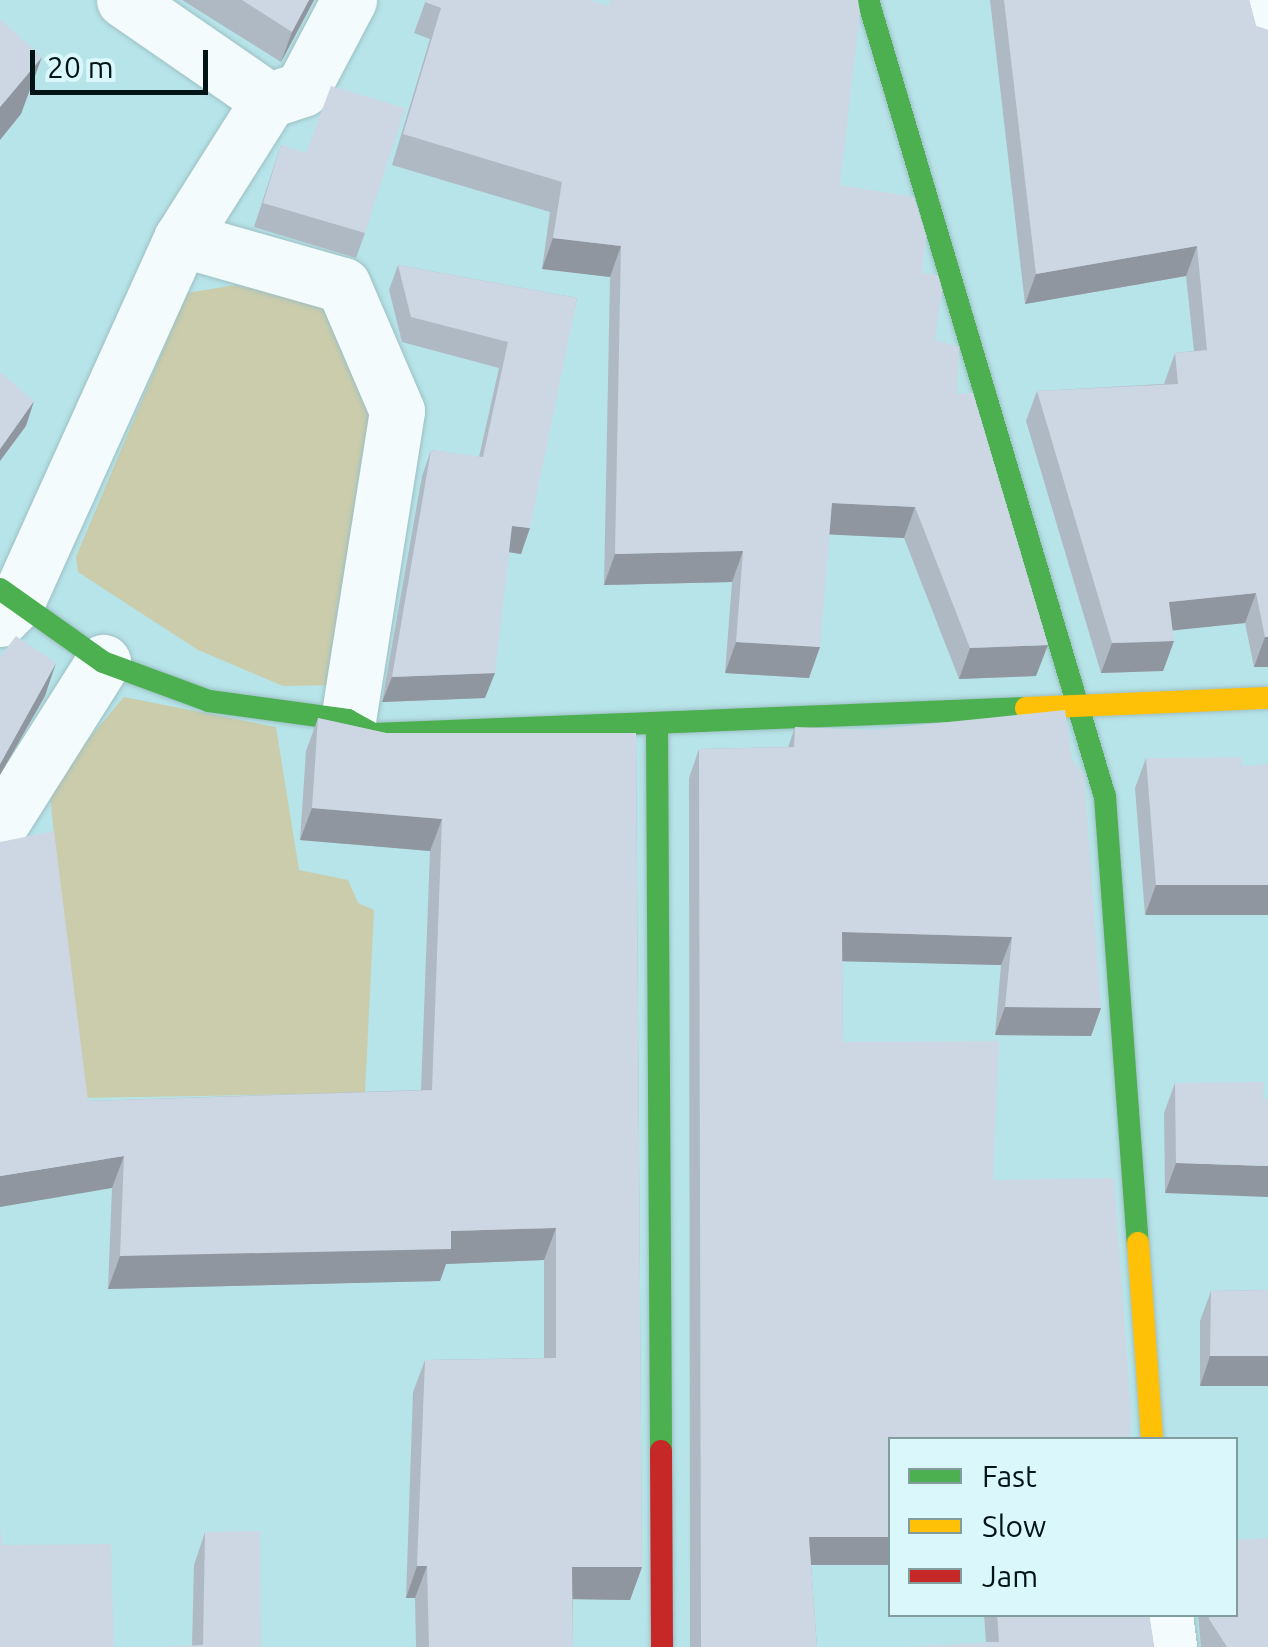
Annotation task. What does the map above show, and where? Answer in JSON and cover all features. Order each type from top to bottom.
[{"type":"street","points":[[124,0],[269,100]]},
{"type":"street","points":[[350,0],[302,89],[269,100],[182,239],[6,603],[103,662],[209,701],[348,720],[373,734],[657,728],[1268,698]]},
{"type":"street","points":[[868,0],[1104,797],[1152,1437]]},
{"type":"street","points":[[1259,0],[1268,35]]},
{"type":"street","points":[[182,239],[343,285],[397,411],[348,720]]},
{"type":"street","points":[[0,825],[103,662]]},
{"type":"street","points":[[657,728],[662,1647]]},
{"type":"street","points":[[1165,1617],[1169,1647]]},
{"type":"green space","points":[[235,285],[334,299],[382,411],[338,685],[283,686],[198,650],[78,572],[76,557],[187,293]]},
{"type":"green space","points":[[124,697],[276,727],[299,870],[348,880],[358,903],[374,910],[365,1093],[81,1098],[49,786]]},
{"type":"building","points":[[242,0],[309,0],[292,32]]},
{"type":"building","points":[[426,0],[591,0],[608,6],[611,0],[858,0],[860,12],[840,185],[914,197],[926,236],[922,273],[938,275],[942,290],[935,340],[959,347],[957,394],[973,393],[1048,645],[970,648],[915,507],[832,503],[820,647],[736,642],[743,551],[615,554],[621,246],[553,238],[562,182],[403,134],[441,8]]},
{"type":"building","points":[[1004,0],[1249,0],[1256,26],[1268,30],[1268,637],[1256,593],[1169,602],[1174,641],[1112,643],[1037,391],[1178,384],[1175,353],[1207,350],[1197,246],[1036,274]]},
{"type":"building","points":[[0,19],[42,57],[0,107]]},
{"type":"building","points":[[331,86],[405,108],[365,233],[263,203],[281,145],[306,153]]},
{"type":"building","points":[[398,265],[577,298],[530,528],[512,526],[495,673],[392,677],[431,450],[483,457],[508,342],[411,317]]},
{"type":"building","points":[[0,372],[34,401],[0,449]]},
{"type":"building","points":[[16,636],[56,663],[0,764],[0,657]]},
{"type":"building","points":[[1065,710],[1072,760],[1084,774],[1101,1008],[1005,1007],[1012,937],[842,932],[843,1042],[999,1041],[993,1180],[1114,1178],[1130,1437],[888,1437],[888,1537],[809,1537],[817,1647],[701,1647],[699,749],[794,747],[795,727],[872,730]]},
{"type":"building","points":[[318,718],[386,733],[636,733],[642,1567],[572,1567],[573,1647],[429,1647],[427,1566],[417,1566],[425,1360],[556,1358],[556,1228],[451,1231],[451,1249],[120,1256],[124,1156],[0,1176],[0,842],[54,831],[88,1101],[432,1090],[442,819],[312,808]]},
{"type":"building","points":[[1242,757],[1242,766],[1268,764],[1268,885],[1156,885],[1146,758]]},
{"type":"building","points":[[1264,1082],[1263,1099],[1268,1099],[1268,1166],[1176,1163],[1175,1083]]},
{"type":"building","points":[[1268,1290],[1268,1356],[1210,1356],[1211,1291]]},
{"type":"building","points":[[0,1526],[3,1545],[111,1544],[114,1647],[0,1647]]},
{"type":"building","points":[[260,1531],[261,1647],[152,1647],[203,1645],[205,1532]]},
{"type":"building","points":[[1268,1538],[1268,1647],[1227,1647],[1209,1619],[1238,1617],[1238,1540]]},
{"type":"building","points":[[997,1617],[1149,1617],[1154,1647],[900,1647],[999,1642]]},
{"type":"traffic: fast","points":[[868,0],[1105,797],[1138,1243]]},
{"type":"traffic: fast","points":[[0,589],[103,662],[209,701],[348,720],[373,734],[1026,708]]},
{"type":"traffic: fast","points":[[657,728],[661,1451]]},
{"type":"traffic: slow","points":[[1026,708],[1268,698]]},
{"type":"traffic: slow","points":[[1138,1243],[1152,1437]]},
{"type":"traffic: jam","points":[[661,1451],[662,1647]]}]
